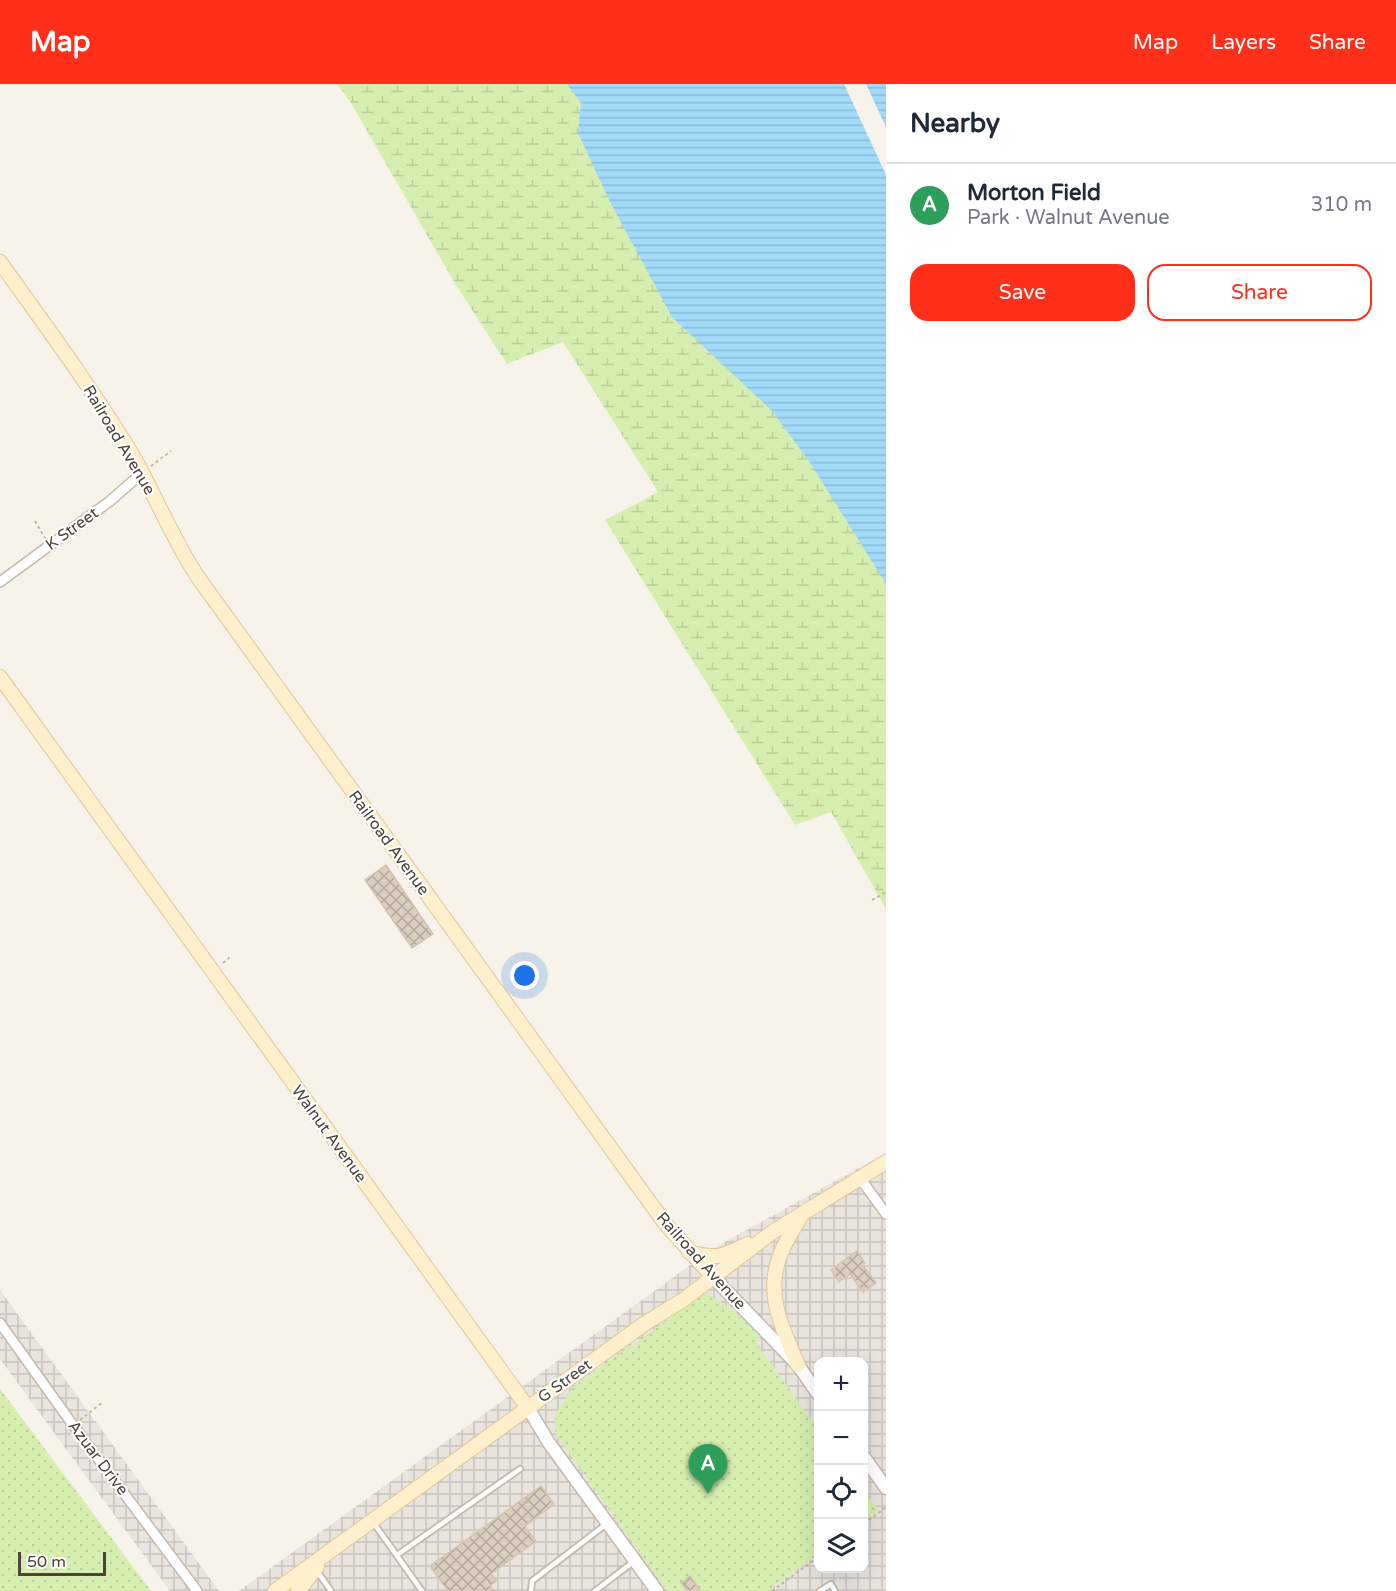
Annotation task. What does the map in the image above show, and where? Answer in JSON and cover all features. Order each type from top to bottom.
[{"type":"main road","name":"Railroad Avenue","points":[[0,262],[101,405],[142,473],[172,535],[197,576],[650,1203],[688,1252],[713,1277]]},
{"type":"main road","name":"Walnut Avenue","points":[[0,677],[528,1408]]},
{"type":"main road","name":"G Street","points":[[275,1591],[644,1324],[683,1300],[771,1233],[886,1162]]},
{"type":"main road","points":[[798,1365],[778,1319],[773,1276],[781,1251],[802,1214]]},
{"type":"main road","points":[[688,1252],[721,1257],[771,1233]]},
{"type":"main road","points":[[298,1591],[325,1555]]},
{"type":"street","name":"K Street","points":[[0,582],[110,501],[142,473]]},
{"type":"street","points":[[860,1178],[886,1214]]},
{"type":"street","name":"Railroad Avenue","points":[[713,1277],[798,1365],[814,1387]]},
{"type":"street","name":"Azuar Drive","points":[[0,1323],[197,1591]]},
{"type":"street","name":"Walnut Avenue","points":[[528,1408],[549,1443],[657,1591]]},
{"type":"street","points":[[868,1463],[886,1488]]},
{"type":"lane","points":[[397,1555],[520,1469]]},
{"type":"lane","points":[[372,1521],[422,1591]]},
{"type":"lane","points":[[531,1591],[532,1581],[608,1523]]},
{"type":"lane","points":[[595,1591],[634,1560]]},
{"type":"lane","points":[[316,1569],[331,1591]]},
{"type":"lane","points":[[820,1591],[831,1584],[836,1591]]},
{"type":"path","points":[[142,473],[171,451]]},
{"type":"path","points":[[34,521],[50,545]]},
{"type":"path","points":[[872,900],[886,892]]},
{"type":"path","points":[[73,1425],[103,1402]]},
{"type":"path","points":[[868,1521],[886,1507]]},
{"type":"path","points":[[772,1591],[814,1561]]},
{"type":"shaded area","points":[[886,1153],[886,1591],[239,1591],[714,1248]]},
{"type":"shaded area","points":[[0,1290],[219,1591],[170,1591],[0,1359]]},
{"type":"green space","points":[[337,84],[587,84],[886,539],[886,909],[831,812],[795,825],[605,520],[658,492],[563,342],[507,364],[454,282],[351,103]]},
{"type":"green space","points":[[708,1294],[736,1313],[755,1331],[760,1338],[756,1343],[814,1423],[814,1557],[768,1591],[667,1591],[555,1433],[556,1413],[573,1387],[630,1346],[637,1346],[639,1341],[701,1295]]},
{"type":"green space","points":[[0,1389],[151,1591],[0,1591]]},
{"type":"green space","points":[[868,1496],[878,1510],[868,1518]]},
{"type":"water","points":[[567,84],[886,84],[886,584],[809,461],[772,411],[672,317],[609,200],[578,133],[581,103]]},
{"type":"pier","points":[[844,84],[866,84],[886,127],[886,175]]},
{"type":"building","points":[[386,865],[433,934],[412,948],[365,880]]},
{"type":"building","points":[[857,1251],[865,1263],[863,1265],[876,1283],[863,1292],[850,1274],[839,1282],[831,1270]]},
{"type":"building","points":[[541,1486],[554,1504],[525,1526],[536,1541],[491,1574],[497,1580],[490,1586],[494,1591],[448,1591],[430,1566]]},
{"type":"building","points":[[690,1576],[701,1591],[687,1591],[681,1583]]},
{"type":"place","name":"Morton Field","points":[[708,1494]]}]
